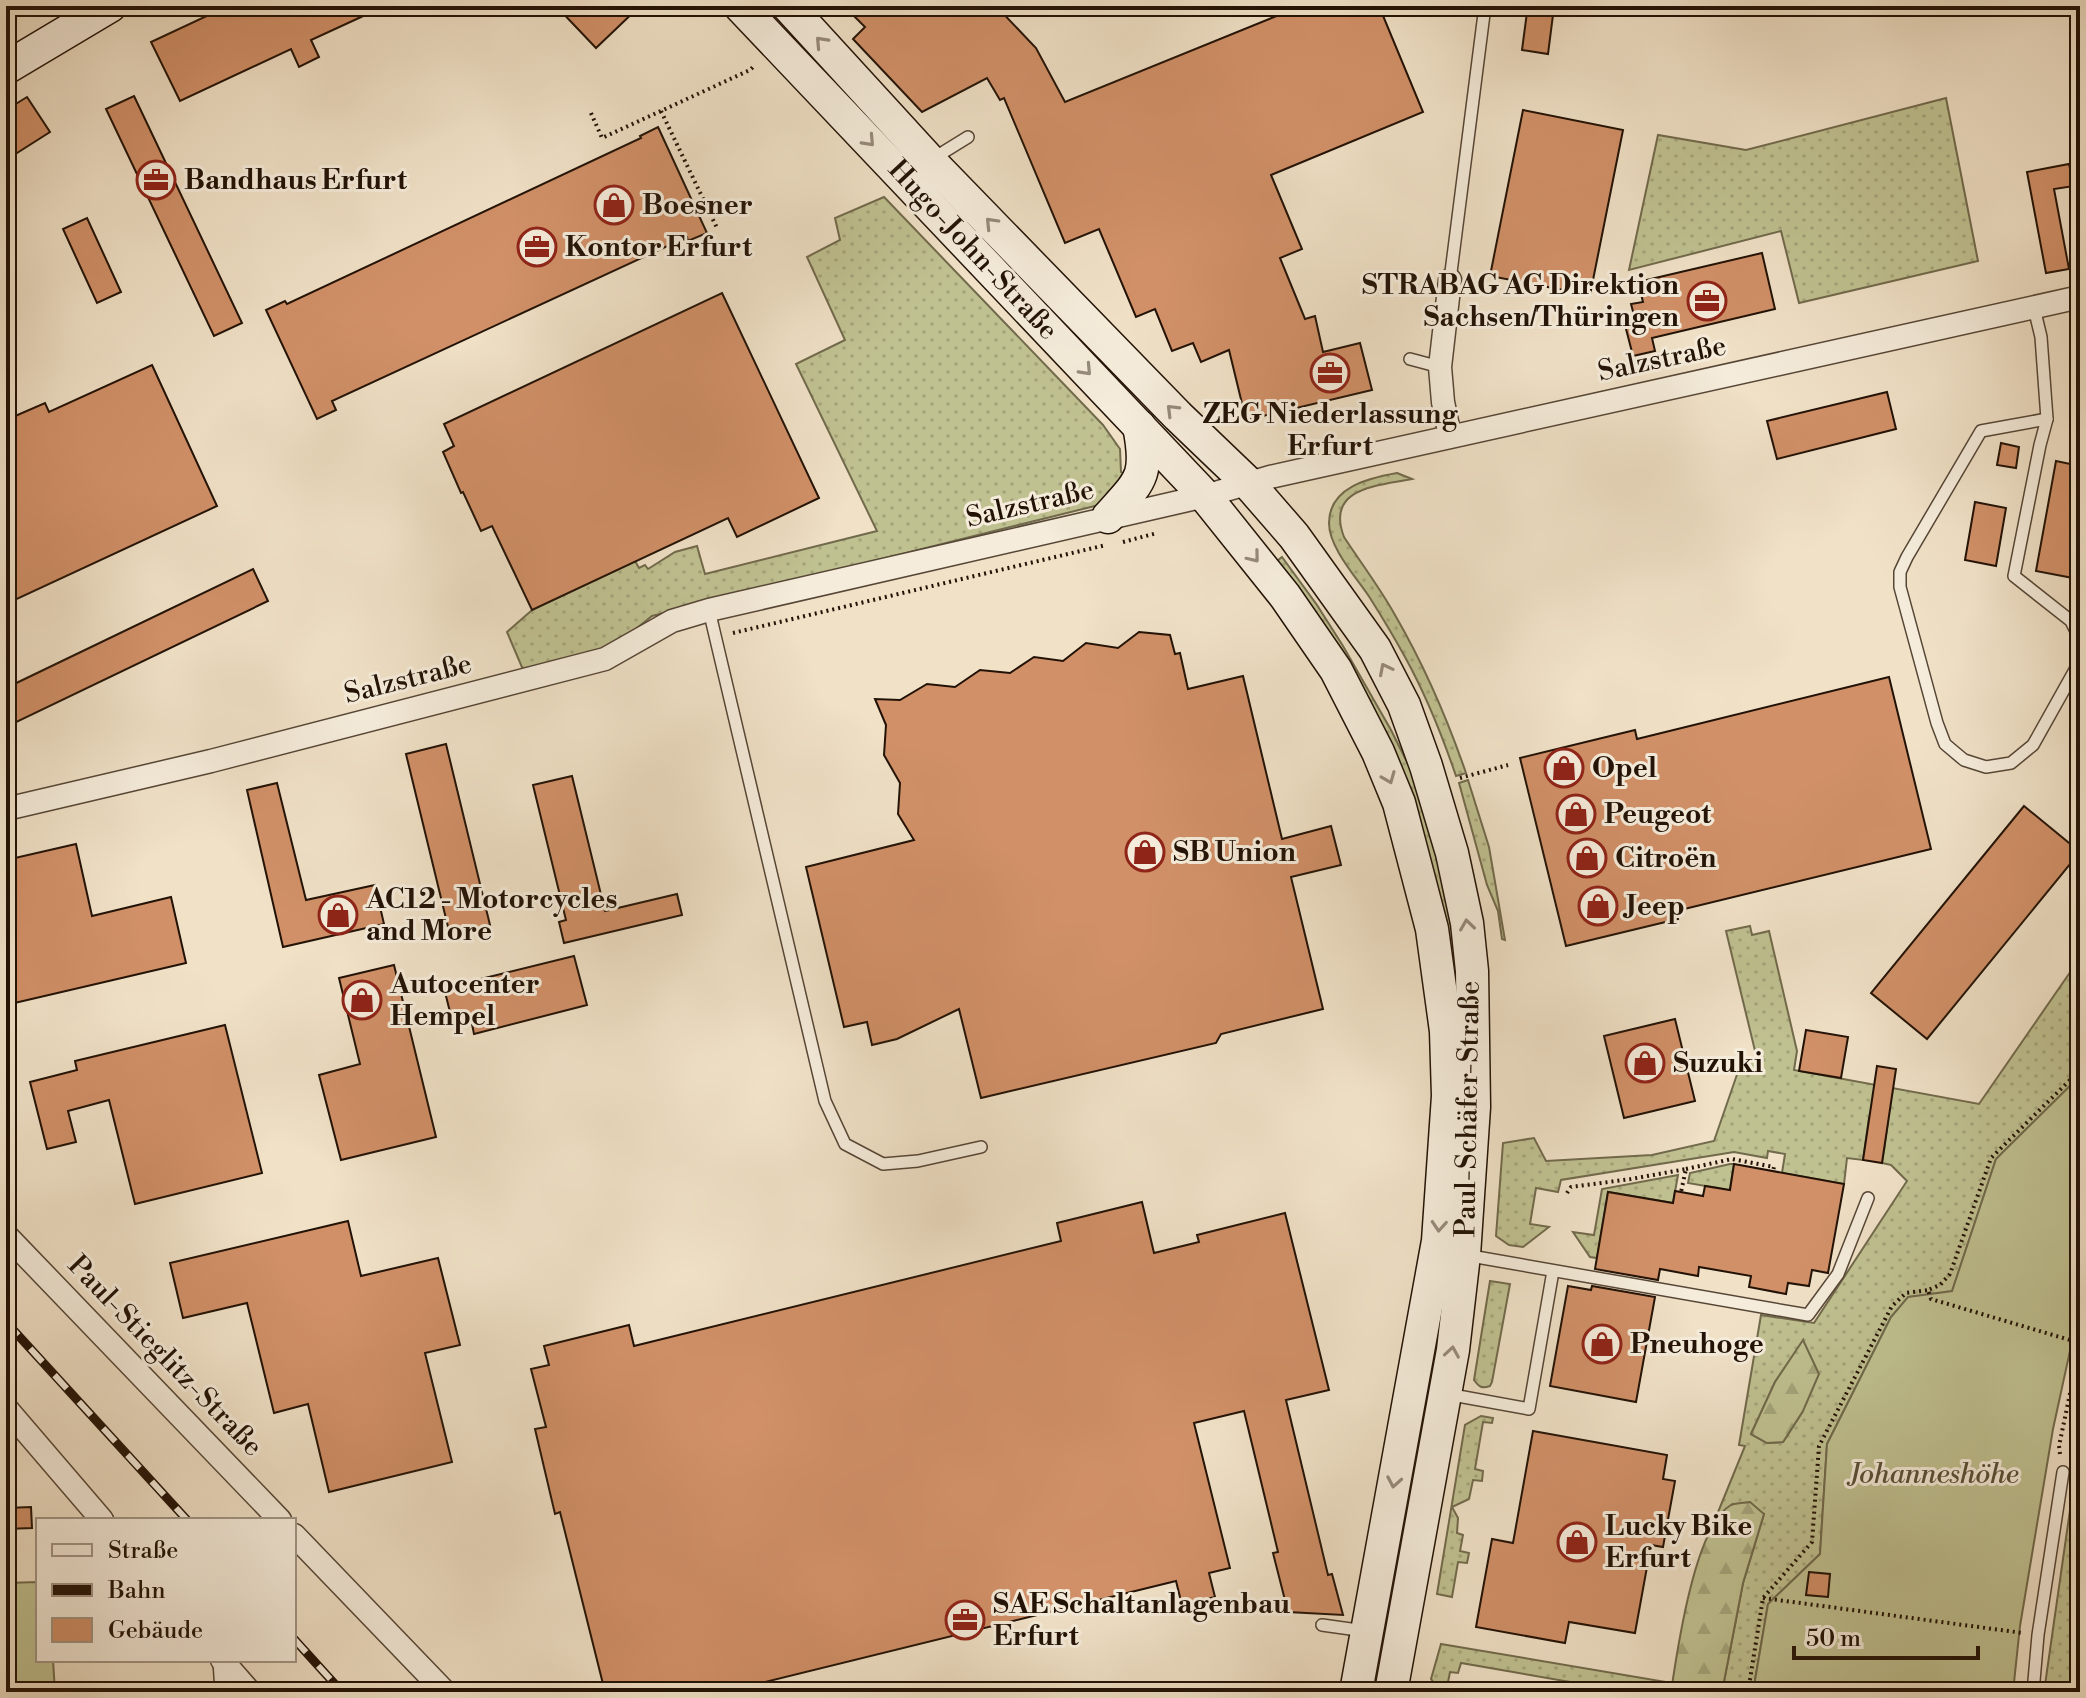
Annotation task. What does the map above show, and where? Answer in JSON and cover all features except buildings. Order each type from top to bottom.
[{"type":"main road","points":[[8,63],[110,6]]},
{"type":"main road","name":"Hugo-John-Straße","points":[[740,6],[1205,496]]},
{"type":"main road","name":"Hugo-John-Straße","points":[[788,6],[930,161],[1178,416],[1248,483]]},
{"type":"main road","points":[[1108,517],[1139,482],[1145,456],[1139,426]]},
{"type":"main road","name":"Paul-Schäfer-Straße","points":[[1248,483],[1294,536],[1375,649],[1404,705],[1452,853],[1467,923],[1472,971],[1474,1107],[1464,1255],[1453,1350],[1445,1394],[1384,1634],[1356,1692]]},
{"type":"main road","name":"Paul-Schäfer-Straße","points":[[1205,496],[1285,596],[1336,670],[1378,752],[1399,803],[1432,929],[1446,1031],[1447,1083],[1438,1241],[1384,1634],[1391,1692]]},
{"type":"street","points":[[1450,280],[1440,367],[1450,436]]},
{"type":"street","name":"Salzstraße","points":[[6,809],[212,765],[605,659],[672,621],[709,610],[1205,496],[1450,436],[2080,297]]},
{"type":"street","name":"Paul-Stieglitz-Straße","points":[[6,1235],[278,1518]]},
{"type":"street","points":[[6,1408],[100,1518]]},
{"type":"street","points":[[296,1537],[445,1692]]},
{"type":"street","points":[[223,1662],[250,1692]]},
{"type":"lane","points":[[1450,280],[1485,6]]},
{"type":"lane","points":[[930,161],[968,137]]},
{"type":"lane","points":[[2034,308],[2041,337],[2047,419],[2014,576],[2071,621],[2078,635],[2080,654],[2075,670],[2033,745],[2011,763],[1986,767],[1964,760],[1945,744],[1900,587],[1900,572],[1981,431],[2047,419]]},
{"type":"lane","points":[[1410,359],[1440,367]]},
{"type":"lane","points":[[709,610],[825,1101],[845,1144],[883,1164],[918,1161],[981,1147]]},
{"type":"lane","points":[[1464,1255],[1808,1315],[1838,1274],[1868,1198]]},
{"type":"lane","points":[[1445,1394],[1529,1409],[1553,1271]]},
{"type":"lane","points":[[2033,1692],[2038,1635],[2063,1472]]},
{"type":"lane","points":[[1322,1625],[1384,1634]]},
{"type":"lane","points":[[221,1662],[221,1692]]},
{"type":"path","points":[[591,113],[602,138],[755,65]]},
{"type":"path","points":[[661,111],[717,228]]},
{"type":"path","points":[[716,637],[1158,533]]},
{"type":"path","points":[[1454,780],[1508,765]]},
{"type":"path","points":[[1748,1692],[1763,1598],[1812,1542],[1819,1446],[1892,1306],[1906,1293],[1940,1285],[1950,1274],[1991,1158],[2070,1080]]},
{"type":"path","points":[[1567,1193],[1571,1187],[1732,1159],[1774,1167],[1773,1171]]},
{"type":"path","points":[[1681,1192],[1686,1169]]},
{"type":"path","points":[[1928,1290],[1931,1299],[2080,1345],[2059,1446],[2063,1472]]},
{"type":"path","points":[[1763,1598],[2038,1635]]},
{"type":"green space","points":[[1946,98],[1978,261],[1799,303],[1781,231],[1629,270],[1658,135],[1746,150]]},
{"type":"green space","points":[[884,197],[1103,425],[1120,449],[1121,472],[1128,476],[1103,504],[652,616],[627,636],[593,653],[524,672],[507,632],[532,610],[635,561],[639,568],[645,565],[648,569],[675,552],[697,546],[705,574],[877,531],[796,364],[845,340],[807,257],[840,240],[835,218]]},
{"type":"green space","points":[[1397,473],[1412,479],[1358,492],[1342,508],[1340,520],[1344,537],[1389,605],[1434,692],[1466,773],[1456,776],[1413,671],[1330,533],[1331,511],[1343,493],[1352,486]]},
{"type":"green space","points":[[1282,557],[1343,646],[1410,768],[1422,798],[1447,892],[1457,956],[1451,1256],[1434,1371],[1393,1588],[1390,1586],[1427,1370],[1438,895],[1277,561]]},
{"type":"green space","points":[[1468,780],[1489,847],[1505,940],[1502,939],[1498,911],[1487,885],[1459,783]]},
{"type":"green space","points":[[1750,926],[1752,935],[1769,931],[1797,1051],[1794,1070],[1979,1104],[2080,958],[2080,1076],[1996,1159],[1952,1292],[1909,1297],[1891,1317],[1827,1444],[1820,1554],[1768,1604],[1753,1692],[1722,1692],[1743,1583],[1764,1514],[1733,1504],[1714,1522],[1745,1446],[1739,1445],[1761,1315],[1814,1323],[1907,1181],[1891,1165],[1882,1163],[1888,1121],[1869,1118],[1863,1160],[1847,1158],[1844,1184],[1782,1173],[1785,1154],[1768,1151],[1767,1158],[1734,1152],[1561,1180],[1558,1192],[1536,1188],[1530,1224],[1549,1227],[1523,1247],[1509,1245],[1496,1236],[1503,1143],[1534,1138],[1546,1161],[1652,1155],[1714,1141],[1741,1063],[1757,1059],[1726,931]],"holes":[[[1803,1341],[1803,1411],[1783,1442],[1767,1443],[1751,1434],[1775,1382]]]},
{"type":"green space","name":"Johanneshöhe","points":[[2080,1076],[2080,1305],[2053,1429],[2020,1626],[2013,1692],[1753,1692],[1768,1604],[1820,1554],[1827,1444],[1891,1317],[1908,1297],[1952,1291],[1996,1159]]},
{"type":"green space","points":[[1734,1164],[1726,1212],[1723,1189],[1688,1183],[1690,1173]]},
{"type":"green space","points":[[1678,1175],[1673,1203],[1608,1192],[1597,1258],[1590,1257],[1573,1232],[1594,1235],[1602,1189]]},
{"type":"green space","points":[[1490,1281],[1510,1284],[1492,1382],[1490,1386],[1483,1387],[1474,1380]]},
{"type":"green space","points":[[1803,1340],[1819,1374],[1803,1411],[1783,1442],[1767,1443],[1751,1434],[1775,1382]]},
{"type":"green space","points":[[1481,1416],[1493,1418],[1492,1423],[1483,1422],[1475,1469],[1483,1471],[1482,1481],[1473,1480],[1469,1499],[1452,1507],[1458,1518],[1457,1533],[1463,1535],[1460,1551],[1469,1553],[1467,1563],[1458,1562],[1452,1597],[1437,1594],[1465,1425]]},
{"type":"green space","points":[[2080,1438],[2080,1487],[2070,1440]]},
{"type":"green space","points":[[2080,1487],[2080,1692],[2044,1692],[2073,1489]]},
{"type":"green space","points":[[1750,1502],[1764,1514],[1743,1583],[1722,1692],[1671,1692],[1690,1591],[1707,1537],[1718,1517],[1731,1505]]},
{"type":"green space","points":[[36,1582],[36,1662],[53,1662],[55,1692],[6,1692],[6,1583]]},
{"type":"green space","points":[[1441,1644],[1672,1683],[1671,1692],[1628,1692],[1461,1663],[1458,1673],[1450,1672],[1448,1682],[1456,1684],[1455,1691],[1438,1688],[1431,1679]]},
{"type":"railway","points":[[6,1322],[185,1518]]},
{"type":"railway","points":[[296,1641],[342,1692]]},
{"type":"place","name":"Bandhaus Erfurt","points":[[156,180]]},
{"type":"place","name":"Boesner","points":[[614,205]]},
{"type":"place","name":"Kontor Erfurt","points":[[537,247]]},
{"type":"place","name":"STRABAG AG Direktion Sachsen/Thüringen","points":[[1707,301]]},
{"type":"place","name":"ZEG Niederlassung Erfurt","points":[[1330,373]]},
{"type":"place","name":"Opel","points":[[1564,768]]},
{"type":"place","name":"Peugeot","points":[[1576,814]]},
{"type":"place","name":"SB Union","points":[[1145,852]]},
{"type":"place","name":"Citroën","points":[[1587,858]]},
{"type":"place","name":"Jeep","points":[[1598,906]]},
{"type":"place","name":"AC12 - Motorcycles and More","points":[[338,915]]},
{"type":"place","name":"Autocenter Hempel","points":[[362,1000]]},
{"type":"place","name":"Suzuki","points":[[1645,1063]]},
{"type":"place","name":"Pneuhoge","points":[[1602,1344]]},
{"type":"place","name":"Lucky Bike Erfurt","points":[[1577,1542]]},
{"type":"place","name":"SAE Schaltanlagenbau Erfurt","points":[[965,1620]]}]
